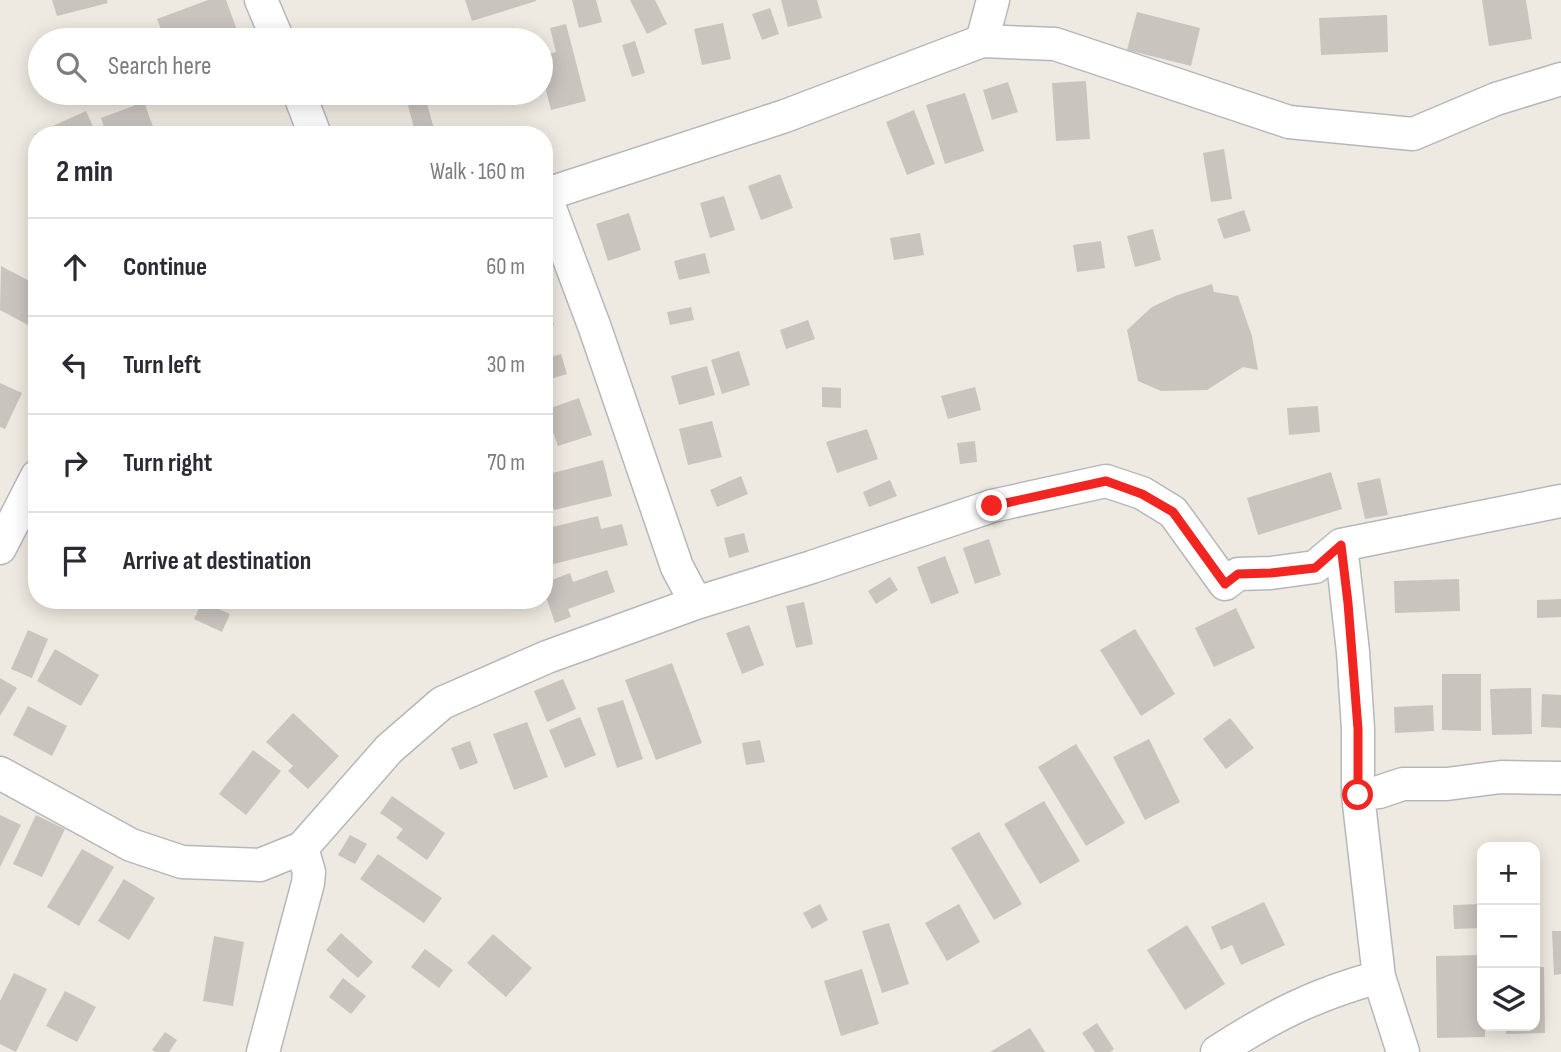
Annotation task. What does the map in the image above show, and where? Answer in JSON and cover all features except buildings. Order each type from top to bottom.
[{"type":"street","points":[[261,0],[273,28]]},
{"type":"street","points":[[982,41],[993,0]]},
{"type":"street","points":[[553,192],[785,116],[982,41],[1055,44],[1289,122],[1412,134],[1496,99],[1561,79]]},
{"type":"street","points":[[304,105],[312,126]]},
{"type":"street","points":[[553,216],[595,328],[677,567],[696,603]]},
{"type":"street","points":[[0,773],[131,845],[182,862],[260,865],[302,848],[389,749],[442,703],[547,657],[696,603],[812,568],[992,506],[1106,481],[1142,494],[1173,512],[1225,584],[1238,574],[1315,568],[1341,545],[1561,501]]},
{"type":"street","points":[[0,548],[28,494]]},
{"type":"street","points":[[1341,545],[1355,678],[1358,795],[1379,977],[1403,1052]]},
{"type":"street","points":[[1358,795],[1403,784],[1447,784],[1501,777],[1561,778]]},
{"type":"street","points":[[262,1052],[308,883],[309,872],[302,848]]},
{"type":"street","points":[[1217,1052],[1268,1020],[1309,999],[1379,977]]},
{"type":"route","points":[[992,506],[1106,481],[1142,494],[1173,512],[1225,584],[1238,574],[1315,568],[1341,545],[1353,652],[1360,777],[1358,795]]}]
